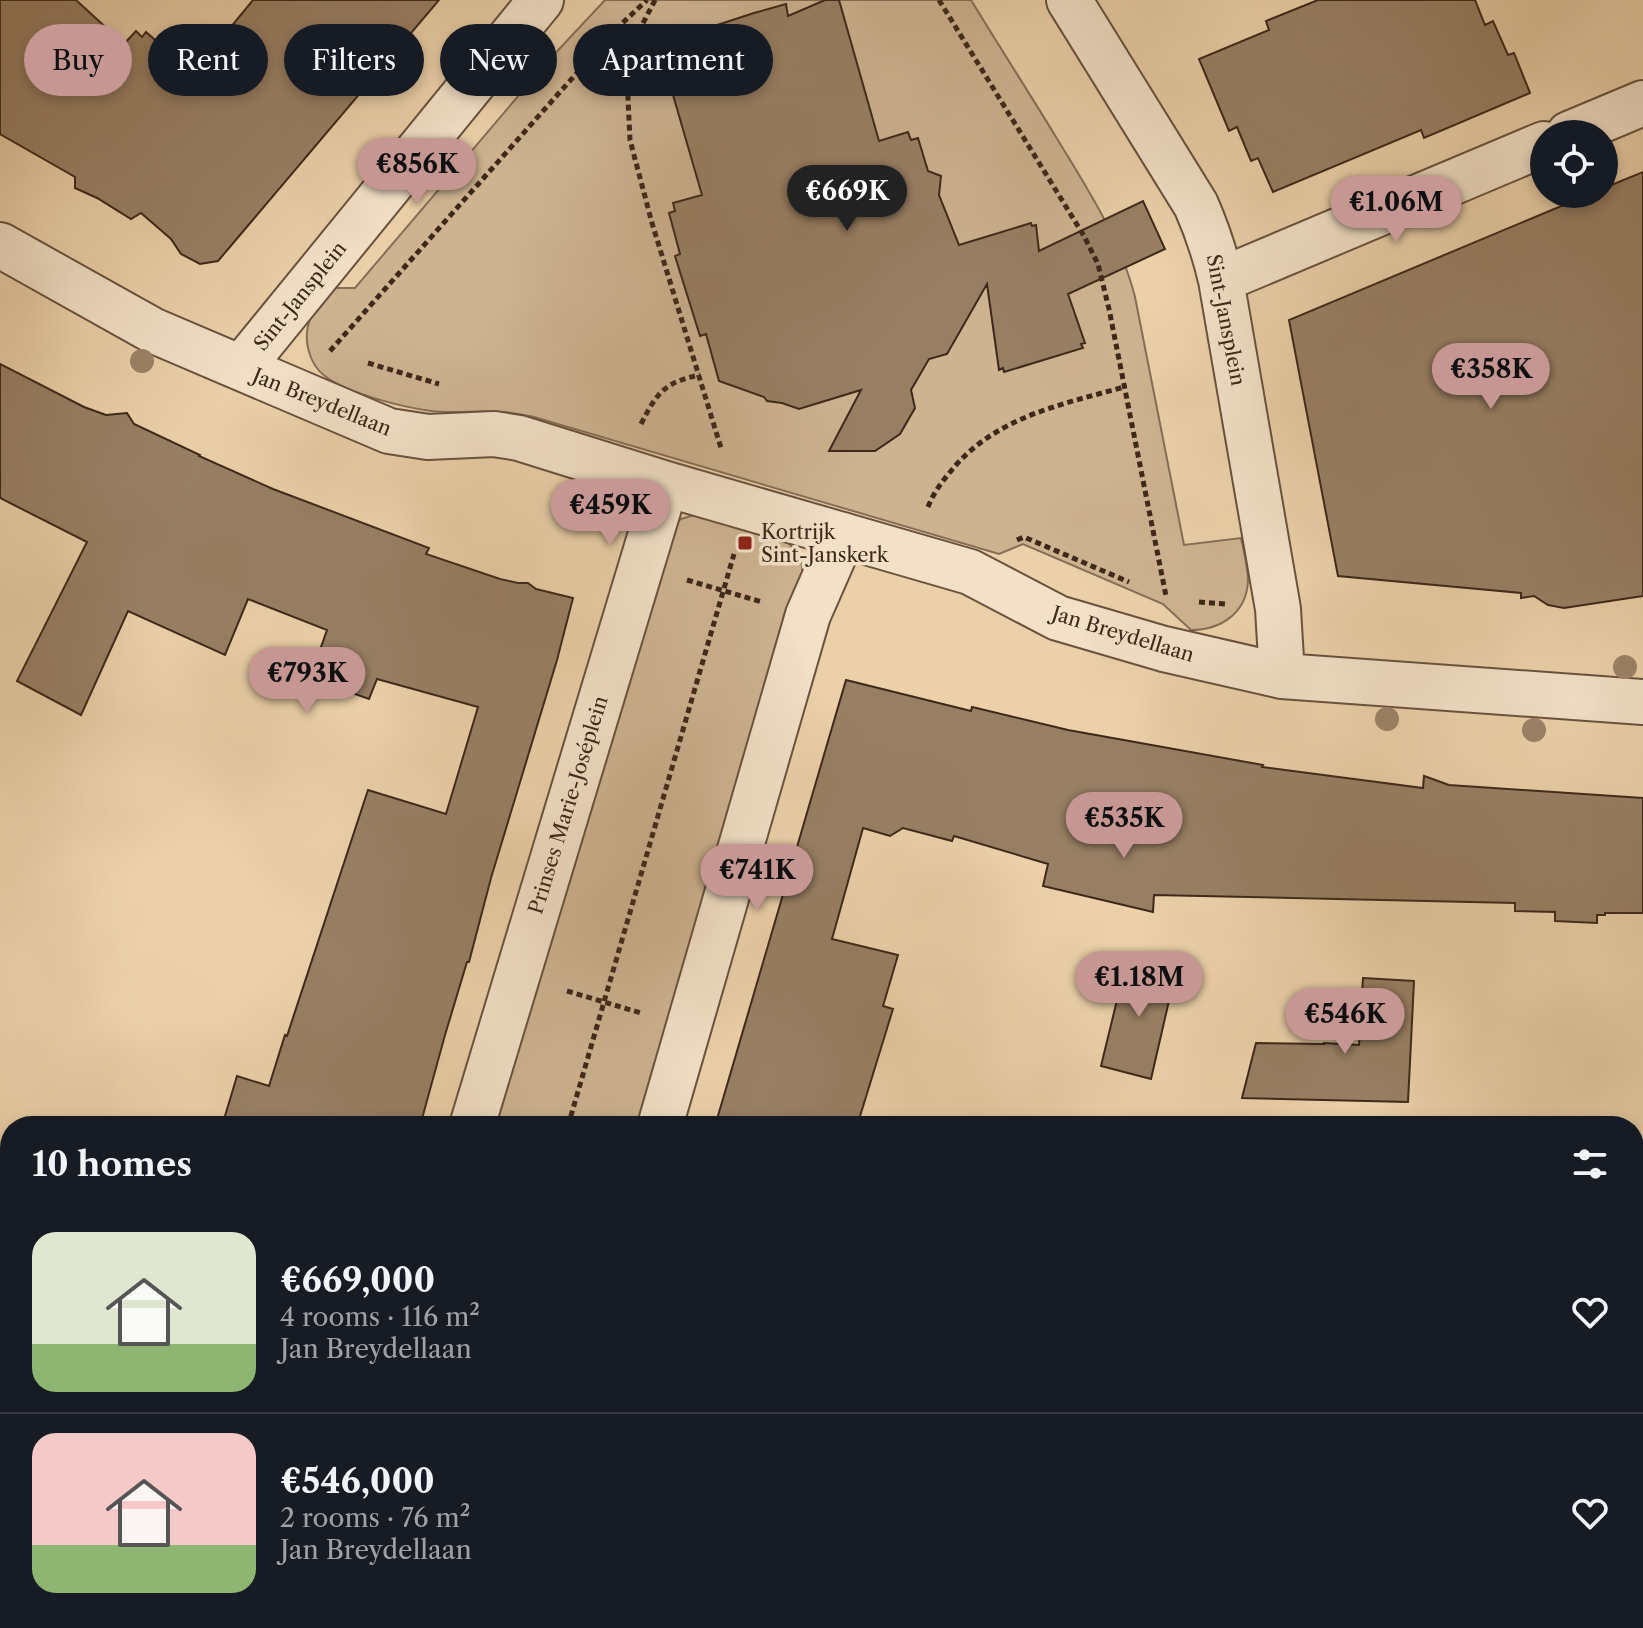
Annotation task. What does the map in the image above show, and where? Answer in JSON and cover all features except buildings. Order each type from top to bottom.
[{"type":"street","name":"Sint-Jansplein","points":[[241,368],[541,0]]},
{"type":"street","name":"Sint-Jansplein","points":[[1069,0],[1196,205],[1207,229],[1221,280],[1278,609],[1282,676]]},
{"type":"street","points":[[1602,120],[1643,103]]},
{"type":"street","points":[[1221,280],[1530,150]]},
{"type":"street","name":"Jan Breydellaan","points":[[0,245],[152,330],[389,431],[428,437],[494,434],[519,438],[970,572],[1058,618],[1164,649],[1282,676],[1643,702]]},
{"type":"street","name":"Prinses Marie-Joséplein","points":[[475,1116],[640,566],[648,478]]},
{"type":"street","points":[[663,1116],[808,615],[843,535]]},
{"type":"path","points":[[344,356],[329,352],[615,30],[647,0]]},
{"type":"path","points":[[655,0],[639,31],[627,77],[630,140],[652,223],[721,447],[719,456]]},
{"type":"path","points":[[939,0],[1084,236],[1098,264],[1166,598],[1152,592]]},
{"type":"path","points":[[359,360],[446,386]]},
{"type":"path","points":[[648,478],[640,427],[654,398],[678,379],[700,375]]},
{"type":"path","points":[[926,512],[931,498],[948,475],[965,455],[991,434],[1019,418],[1124,387]]},
{"type":"path","points":[[571,1116],[747,507]]},
{"type":"path","points":[[1010,542],[1024,537],[1138,586]]},
{"type":"path","points":[[640,566],[808,615]]},
{"type":"path","points":[[1194,601],[1278,609]]},
{"type":"path","points":[[516,975],[602,1003],[689,1026]]},
{"type":"shaded area","points":[[605,0],[971,0],[1091,194],[1121,254],[1135,297],[1184,545],[1241,538],[1248,582],[1237,611],[1222,623],[1191,630],[1163,604],[1023,544],[999,554],[534,417],[504,412],[431,411],[391,403],[348,389],[320,372],[311,358],[307,341],[308,325],[318,305],[333,288],[355,288],[518,96],[557,96],[557,51],[573,34],[573,96],[773,96],[773,24],[583,24]]},
{"type":"shaded area","points":[[694,515],[788,543],[800,555],[803,572],[643,1116],[497,1116],[677,522]]},
{"type":"place","name":"Kortrijk Sint-Janskerk","points":[[745,543]]}]
